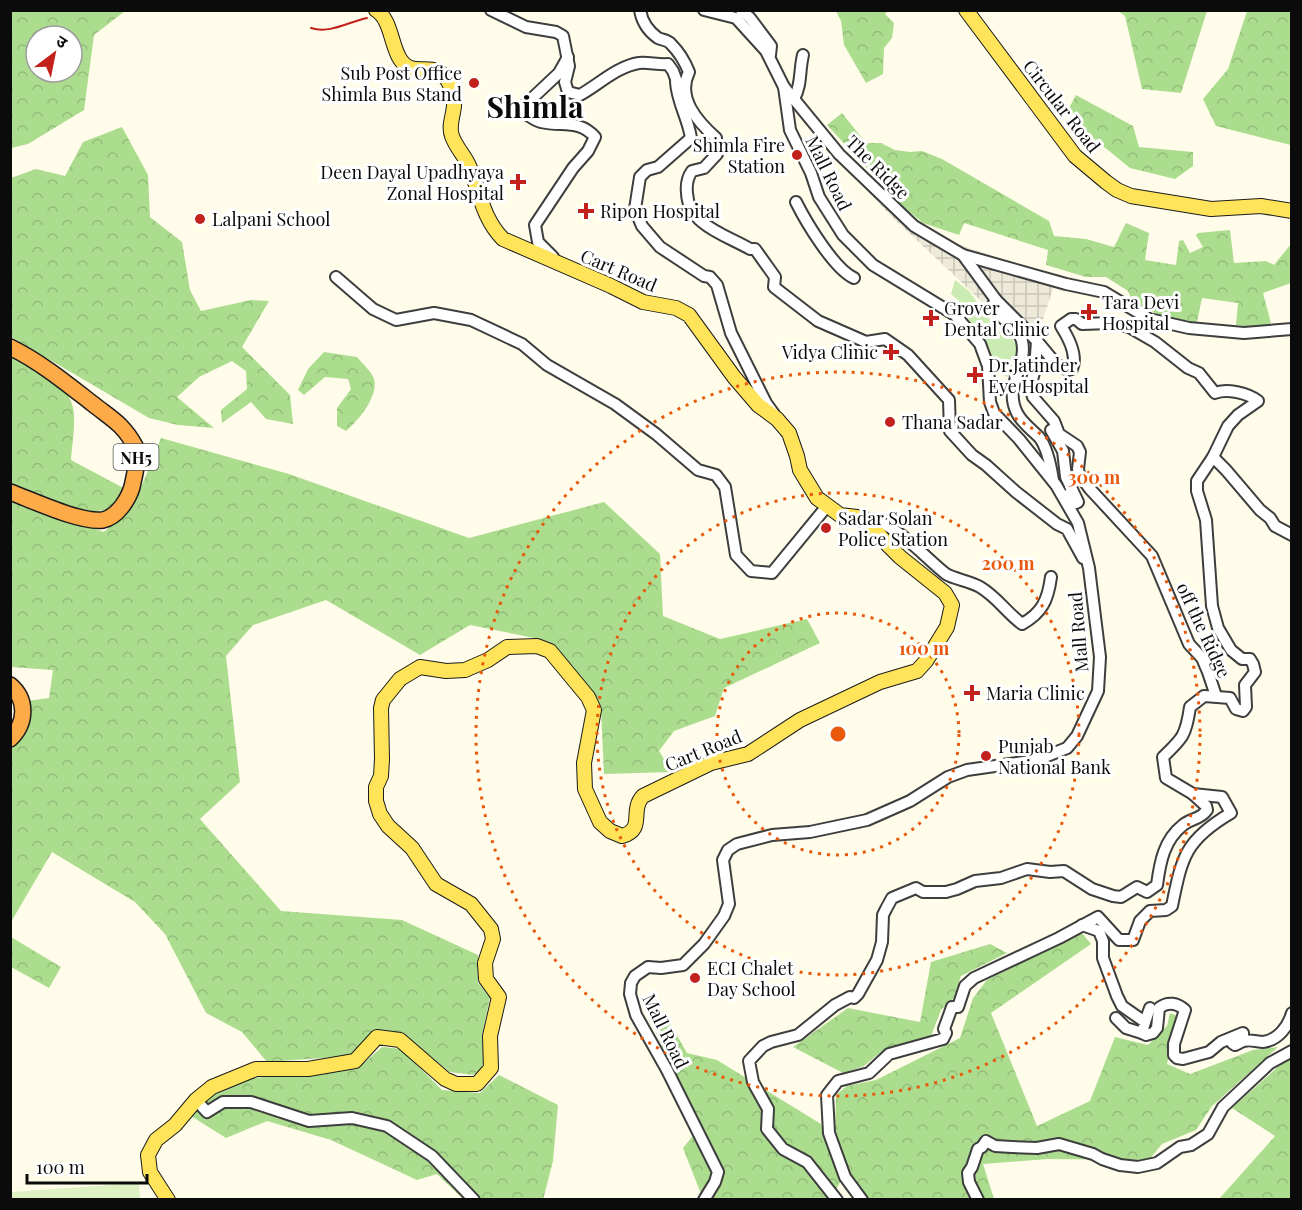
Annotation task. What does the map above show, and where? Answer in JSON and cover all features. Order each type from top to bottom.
[{"type":"highway","name":"NH5","points":[[10,347],[34,359],[60,377],[118,422],[136,449],[134,478],[130,494],[121,509],[104,520],[82,518],[10,492]]},
{"type":"highway","points":[[10,685],[20,699],[24,713],[22,722],[10,739]]},
{"type":"main road","name":"Cart Road","points":[[168,1200],[150,1172],[148,1155],[156,1140],[175,1125],[196,1100],[212,1087],[256,1069],[308,1069],[355,1061],[377,1037],[400,1040],[445,1079],[456,1083],[477,1084],[491,1068],[490,1036],[499,996],[486,979],[485,963],[493,939],[491,929],[471,904],[436,884],[412,848],[388,826],[380,814],[376,801],[376,787],[381,776],[382,759],[381,708],[383,700],[400,679],[420,667],[446,671],[465,670],[488,660],[507,647],[537,646],[550,651],[588,697],[594,710],[584,763],[585,789],[600,822],[610,831],[622,836],[630,834],[636,828],[637,802],[643,796],[711,763],[748,753],[800,720],[880,682],[917,671],[926,661],[947,627],[952,605],[945,593],[900,557],[872,526],[857,517],[840,515],[817,498],[800,470],[789,433],[777,419],[758,405],[734,377],[689,315],[675,308],[643,302],[503,239],[489,223],[470,168],[452,137],[450,127],[455,108],[455,97],[451,85],[439,70],[432,68],[415,70],[406,67],[399,58],[383,15],[376,10]]},
{"type":"main road","name":"Circular Road","points":[[966,10],[1075,156],[1117,190],[1131,196],[1211,209],[1261,206],[1292,211]]},
{"type":"street","points":[[491,10],[526,27],[556,32],[563,36],[569,66],[565,82],[568,92],[580,95],[614,72],[640,63],[668,64],[673,70],[677,97],[684,108],[691,138],[658,167],[647,171],[640,177],[635,209],[642,226],[660,247],[704,276],[710,277],[717,285],[731,333],[766,403],[777,419]]},
{"type":"street","points":[[640,10],[641,19],[647,27],[660,39],[672,44],[682,57],[688,72],[686,78],[687,104],[699,123],[716,138],[717,154],[704,168],[692,171],[687,179],[687,196],[691,212],[700,221],[750,249],[755,249],[775,277],[774,287],[818,321],[866,342],[885,339],[908,355],[949,400],[950,430],[972,455],[1057,524],[1067,529],[1089,568]]},
{"type":"street","name":"Mall Road","points":[[704,10],[736,18],[769,57],[784,87],[790,130],[811,173],[819,197],[843,235],[873,265],[955,315],[980,344],[988,366],[990,402],[994,413],[1053,479],[1078,523],[1089,568],[1100,657],[1098,691],[1077,736],[1067,748],[1037,760],[977,768],[948,777],[910,801],[867,820],[810,832],[772,835],[737,844],[728,850],[723,860],[729,904],[724,916],[704,944],[683,965],[648,967],[635,976],[631,983],[630,994],[636,1015],[665,1066],[718,1172],[704,1200]]},
{"type":"street","points":[[741,10],[771,46],[769,57]]},
{"type":"street","points":[[794,99],[800,87],[799,70],[803,54]]},
{"type":"street","points":[[559,264],[538,242],[535,225],[573,168],[588,151],[595,137],[587,129],[577,124],[560,125],[538,122],[524,113],[525,105],[559,73],[568,57]]},
{"type":"street","points":[[676,82],[686,96]]},
{"type":"street","name":"The Ridge","points":[[784,87],[839,154],[914,226],[963,255],[1066,284],[1104,292],[1149,319]]},
{"type":"street","points":[[796,202],[837,263],[854,278]]},
{"type":"street","name":"The Ridge","points":[[963,255],[996,300],[1037,341],[1056,364],[1068,370],[1072,369],[1074,359],[1067,335],[1061,326],[1064,322],[1076,319],[1082,324],[1120,324]]},
{"type":"street","points":[[336,278],[373,309],[396,320],[434,313],[471,320],[522,344],[547,364],[615,404],[656,434],[698,470],[716,475],[725,487],[736,555],[751,571],[772,573],[827,506]]},
{"type":"street","points":[[996,300],[993,305],[998,316],[1021,338],[1023,348],[1012,387],[1016,412],[1045,446],[1046,455],[1051,463],[1053,479],[1056,477],[1077,503],[1066,477],[1063,451],[1033,398],[1030,387],[1035,369],[1037,341]]},
{"type":"street","points":[[1120,324],[1149,319],[1189,328],[1244,333],[1292,329]]},
{"type":"street","points":[[837,1200],[807,1162],[783,1149],[767,1129],[768,1109],[753,1082],[750,1071],[749,1061],[754,1053],[771,1042],[798,1035],[841,1001],[854,998],[858,994],[877,960],[882,942],[883,915],[892,898],[916,888],[923,892],[954,890],[975,881],[1001,878],[1027,869],[1064,872],[1092,889],[1121,897],[1137,887],[1147,892],[1157,885],[1158,869],[1165,846],[1182,825],[1203,816],[1208,810],[1193,794],[1166,778],[1163,757],[1182,740],[1190,707],[1204,696],[1230,698],[1236,709],[1243,711],[1246,707],[1245,685],[1255,672],[1250,659],[1242,659],[1231,650],[1218,627],[1212,606],[1206,520],[1197,491],[1197,481],[1213,458],[1228,426],[1257,400],[1232,391],[1221,390],[1215,393],[1199,373],[1188,368],[1155,342],[1130,327],[1120,324]]},
{"type":"street","name":"off the Ridge","points":[[1033,398],[1054,421],[1059,434],[1077,446],[1081,459],[1078,469],[1090,489],[1152,556],[1189,644],[1202,658],[1216,696]]},
{"type":"street","points":[[1213,458],[1275,526],[1292,536]]},
{"type":"street","points":[[857,517],[871,518],[899,533],[949,576],[966,580],[996,598],[1022,624],[1036,616],[1044,603],[1051,577]]},
{"type":"street","points":[[862,1200],[845,1177],[829,1133],[827,1095],[838,1081],[868,1073],[889,1053],[943,1039],[952,1007],[958,1007],[965,986],[974,978],[1098,917],[1119,940],[1133,940],[1140,921],[1150,912],[1166,910],[1172,906],[1181,865],[1189,846],[1206,829],[1231,813],[1222,797],[1193,794]]},
{"type":"street","points":[[1082,925],[1099,931],[1103,941],[1103,958],[1117,996],[1122,1006],[1143,1027],[1146,1035],[1153,1034],[1157,1028],[1160,1008],[1164,1004],[1177,1004],[1185,1010],[1174,1044],[1173,1054],[1177,1058],[1183,1059],[1209,1052],[1221,1042],[1243,1033],[1232,1043],[1235,1045],[1244,1041],[1270,1040],[1278,1036],[1292,1013]]},
{"type":"street","points":[[1143,1027],[1150,1008]]},
{"type":"street","points":[[1116,1018],[1126,1028],[1143,1027]]},
{"type":"street","points":[[978,1200],[969,1182],[968,1173],[978,1149],[986,1141],[995,1146],[1012,1147],[1037,1148],[1059,1144],[1120,1165],[1138,1167],[1157,1163],[1180,1147],[1191,1145],[1208,1134],[1223,1107],[1270,1063],[1292,1051]]},
{"type":"street","points":[[196,1100],[207,1113],[223,1102],[251,1102],[309,1121],[352,1118],[387,1126],[432,1156],[474,1200]]},
{"type":"green space","points":[[10,11],[125,11],[94,35],[84,110],[28,144],[11,148]]},
{"type":"green space","points":[[836,11],[887,11],[885,14],[894,23],[892,38],[884,48],[883,74],[866,83],[844,45],[841,21]]},
{"type":"green space","points":[[1118,11],[1207,11],[1181,93],[1142,89],[1125,16]]},
{"type":"green space","points":[[1247,11],[1291,11],[1291,145],[1216,126],[1203,99],[1228,69]]},
{"type":"green space","points":[[1076,95],[1133,126],[1139,147],[1193,152],[1193,166],[1175,179],[1130,168],[1087,133],[1069,108]]},
{"type":"green space","points":[[842,113],[866,143],[881,143],[895,150],[922,151],[942,159],[1049,221],[1054,236],[1086,239],[1114,247],[1126,223],[1149,233],[1145,260],[1176,265],[1179,241],[1183,240],[1190,253],[1203,247],[1196,235],[1198,233],[1230,230],[1234,263],[1266,261],[1274,265],[1291,244],[1291,283],[1263,293],[1271,323],[1261,328],[1236,325],[1238,303],[1202,298],[1197,322],[1164,317],[1133,303],[1128,291],[1106,277],[1086,277],[1046,265],[1048,250],[964,223],[959,235],[923,223],[899,203],[827,125]]},
{"type":"green space","points":[[122,127],[148,175],[150,217],[182,242],[190,290],[201,311],[251,300],[269,301],[242,347],[290,395],[293,424],[266,419],[251,402],[222,423],[221,410],[247,389],[246,371],[232,361],[199,377],[177,397],[214,428],[178,425],[149,418],[11,337],[11,178],[36,169],[65,176],[83,142]]},
{"type":"green space","points":[[955,280],[969,291],[1000,333],[1011,338],[1017,345],[1019,356],[1015,372],[1008,377],[997,372],[982,342],[958,312],[959,301],[951,294]]},
{"type":"green space","points":[[324,352],[357,357],[374,379],[375,386],[371,400],[346,431],[337,426],[337,408],[351,389],[348,379],[325,377],[304,395],[298,390],[308,369]]},
{"type":"green space","points":[[10,357],[38,369],[65,391],[74,414],[71,460],[127,490],[111,509],[82,513],[11,489]]},
{"type":"green space","points":[[161,438],[289,474],[469,538],[604,502],[660,554],[663,616],[720,639],[807,619],[820,643],[724,688],[715,716],[674,731],[659,751],[672,772],[604,774],[601,709],[555,649],[539,639],[470,625],[420,655],[326,600],[253,625],[226,656],[240,782],[200,819],[281,911],[402,920],[478,955],[478,983],[490,998],[482,1035],[486,1067],[473,1075],[450,1072],[403,1035],[375,1031],[351,1056],[267,1062],[242,1032],[206,1013],[165,934],[135,902],[52,852],[11,922],[11,744],[30,723],[27,701],[49,698],[53,670],[11,667],[11,502],[104,532],[134,505]]},
{"type":"green space","points":[[1081,932],[1091,944],[991,1013],[1037,1126],[1090,1101],[1115,1037],[1148,1045],[1167,1026],[1170,1013],[1178,1016],[1167,1064],[1190,1074],[1253,1050],[1278,1047],[1212,1106],[1196,1130],[1162,1144],[1149,1160],[1048,1159],[983,1164],[994,1199],[867,1199],[849,1172],[835,1133],[836,1095],[847,1086],[876,1080],[960,1038],[973,998],[987,980]]},
{"type":"green space","points":[[11,937],[61,967],[49,988],[11,967]]},
{"type":"green space","points":[[990,944],[1007,953],[961,976],[954,998],[941,1010],[931,1036],[882,1051],[864,1066],[843,1073],[793,1047],[848,1008],[920,1022],[931,962]]},
{"type":"green space","points":[[663,1011],[687,1053],[717,1060],[821,1124],[842,1179],[831,1199],[703,1199],[683,1148],[700,1127],[669,1064],[649,1015]]},
{"type":"green space","points":[[382,1047],[401,1049],[442,1090],[480,1093],[499,1075],[558,1105],[553,1161],[543,1200],[463,1199],[437,1174],[417,1180],[331,1140],[267,1121],[226,1138],[191,1116],[212,1096],[254,1078],[357,1069]]},
{"type":"green space","points":[[1291,1058],[1291,1199],[1219,1199],[1275,1136],[1232,1108]]},
{"type":"green space","points":[[139,1183],[140,1199],[11,1199],[11,1192]]},
{"type":"shaded area","points":[[847,154],[909,218],[960,245],[1057,277],[1040,328],[1026,349],[992,318],[979,299],[894,219],[838,160]]},
{"type":"railway","points":[[311,28],[332,29],[367,18]]},
{"type":"place","name":"Sub Post Office Shimla Bus Stand","points":[[474,83]]},
{"type":"place","name":"Shimla Fire Station","points":[[797,155]]},
{"type":"place","name":"Deen Dayal Upadhyaya Zonal Hospital","points":[[518,182]]},
{"type":"place","name":"Ripon Hospital","points":[[586,211]]},
{"type":"place","name":"Lalpani School","points":[[200,219]]},
{"type":"place","name":"Tara Devi Hospital","points":[[1089,312]]},
{"type":"place","name":"Grover Dental Clinic","points":[[931,318]]},
{"type":"place","name":"Vidya Clinic","points":[[891,352]]},
{"type":"place","name":"Dr.Jatinder Eye Hospital","points":[[975,375]]},
{"type":"place","name":"Thana Sadar","points":[[890,422]]},
{"type":"place","name":"Sadar Solan Police Station","points":[[826,528]]},
{"type":"place","name":"Maria Clinic","points":[[972,693]]},
{"type":"place","name":"Punjab National Bank","points":[[986,756]]},
{"type":"place","name":"ECI Chalet Day School","points":[[695,978]]},
{"type":"district","name":"Shimla","points":[[535,106]]}]
